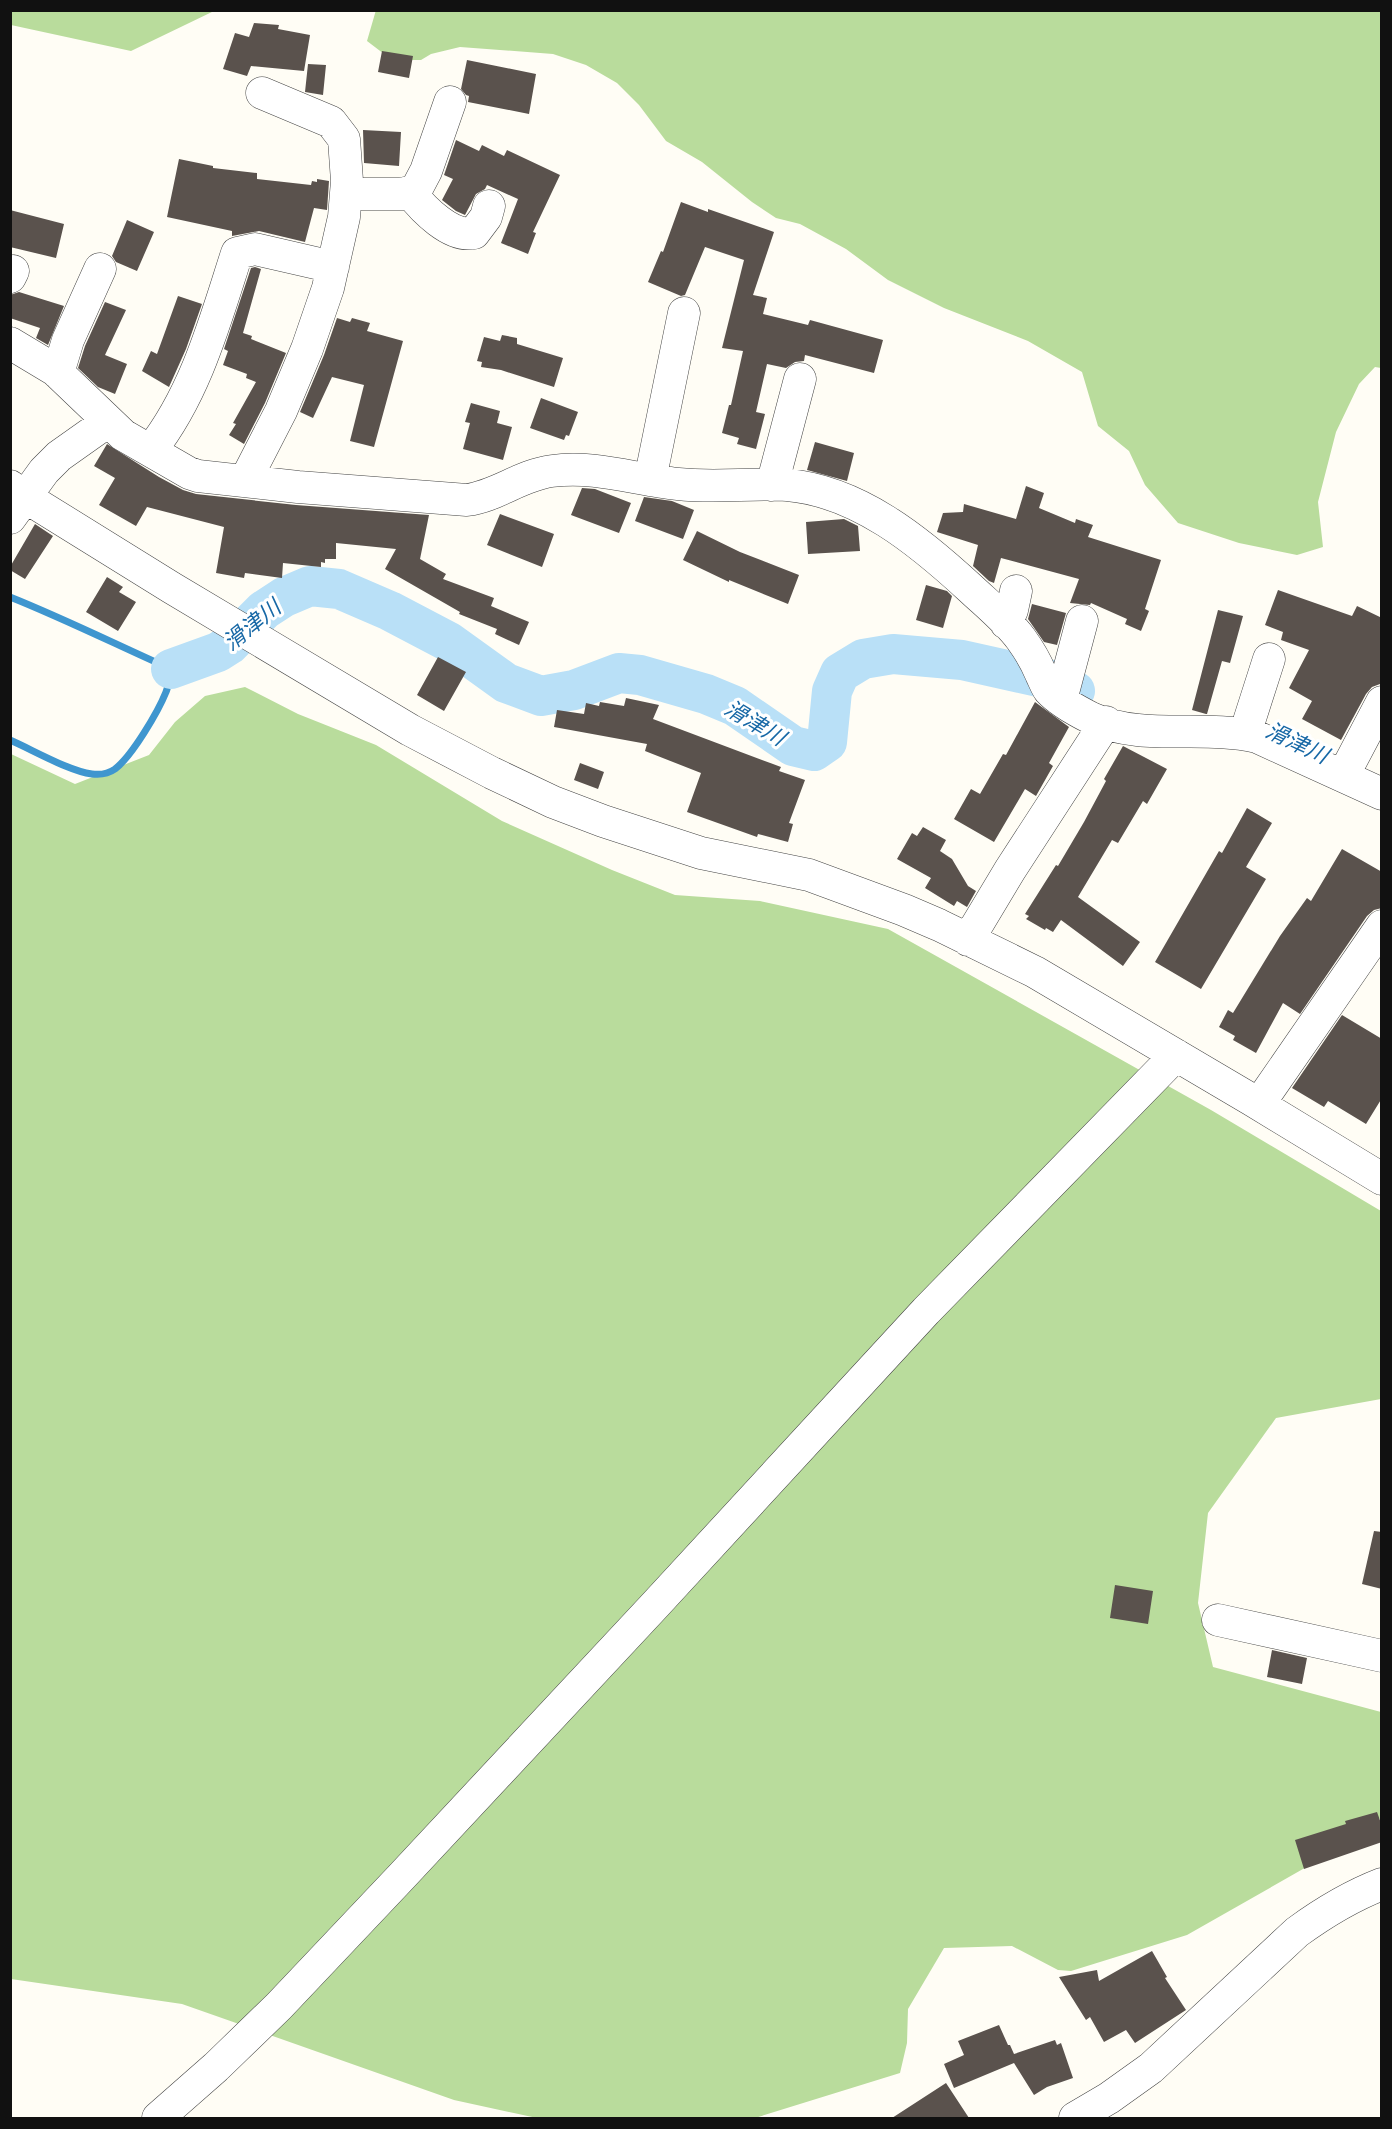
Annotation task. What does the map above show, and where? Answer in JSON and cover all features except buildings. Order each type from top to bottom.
[{"type":"street","points":[[245,481],[277,419],[307,350],[328,288],[344,217],[348,181],[344,139],[340,131],[331,122],[262,93]]},
{"type":"street","points":[[346,194],[416,190],[450,102]]},
{"type":"street","points":[[410,192],[424,210],[459,234],[474,233],[486,217],[489,206]]},
{"type":"street","points":[[151,450],[162,436],[189,389],[211,336],[237,253],[255,249],[333,267]]},
{"type":"street","points":[[58,373],[68,340],[100,269]]},
{"type":"street","points":[[650,480],[684,312]]},
{"type":"street","points":[[10,343],[58,373],[123,435],[198,476],[467,500],[483,498],[523,478],[552,471],[588,470],[691,485],[771,485],[807,488],[824,493],[861,506],[880,517],[967,585],[1020,638],[1033,658],[1048,690],[1093,718],[1128,728],[1156,732],[1220,731],[1245,734],[1257,737],[1342,776],[1380,789]]},
{"type":"street","points":[[771,485],[800,379]]},
{"type":"street","points":[[107,422],[59,456],[15,500],[227,621],[410,730],[553,802],[701,853],[809,875],[904,910],[1035,972],[1259,1104],[1377,1168]]},
{"type":"street","points":[[1006,623],[1012,610],[1016,591]]},
{"type":"street","points":[[1061,700],[1082,621]]},
{"type":"street","points":[[1245,734],[1269,659]]},
{"type":"street","points":[[1342,776],[1382,702]]},
{"type":"street","points":[[968,940],[1010,870],[1106,722]]},
{"type":"street","points":[[1259,1104],[1382,926]]},
{"type":"street","points":[[158,2118],[216,2067],[286,1998],[404,1875],[926,1311],[1176,1055]]},
{"type":"street","points":[[1218,1620],[1382,1656]]},
{"type":"street","points":[[1076,2118],[1151,2068],[1297,1932],[1359,1893],[1382,1884]]},
{"type":"green space","points":[[11,10],[214,11],[131,51],[11,25]]},
{"type":"green space","points":[[376,10],[1381,11],[1381,368],[1375,367],[1359,384],[1336,432],[1318,502],[1323,547],[1297,555],[1239,543],[1178,523],[1145,485],[1129,451],[1098,426],[1082,372],[1028,341],[944,308],[888,280],[846,249],[800,224],[776,218],[702,162],[666,141],[639,105],[617,83],[586,65],[553,54],[460,47],[431,54],[421,60],[392,60],[367,41]]},
{"type":"green space","points":[[245,687],[298,714],[376,745],[502,821],[675,895],[760,901],[888,929],[1211,1110],[1381,1211],[1381,1399],[1276,1418],[1208,1513],[1198,1603],[1213,1667],[1381,1712],[1381,1817],[1368,1832],[1187,1935],[1071,1971],[1058,1970],[1012,1946],[944,1948],[908,2009],[907,2043],[900,2073],[755,2118],[537,2118],[454,2100],[182,2004],[11,1979],[11,754],[75,784],[149,755],[175,722],[205,696]]},
{"type":"waterway","name":"滑津川","points":[[171,669],[218,652],[229,645],[264,610],[284,597],[310,586],[339,589],[390,611],[449,642],[506,683],[541,696],[574,690],[619,673],[640,675],[706,694],[735,706],[793,746],[814,751],[827,742],[832,691],[840,673],[863,659],[893,654],[962,660],[1061,682],[1075,691]]},
{"type":"waterway","points":[[10,597],[171,669],[166,692],[151,722],[122,763],[110,772],[104,774],[83,772],[62,765],[10,740]]}]
